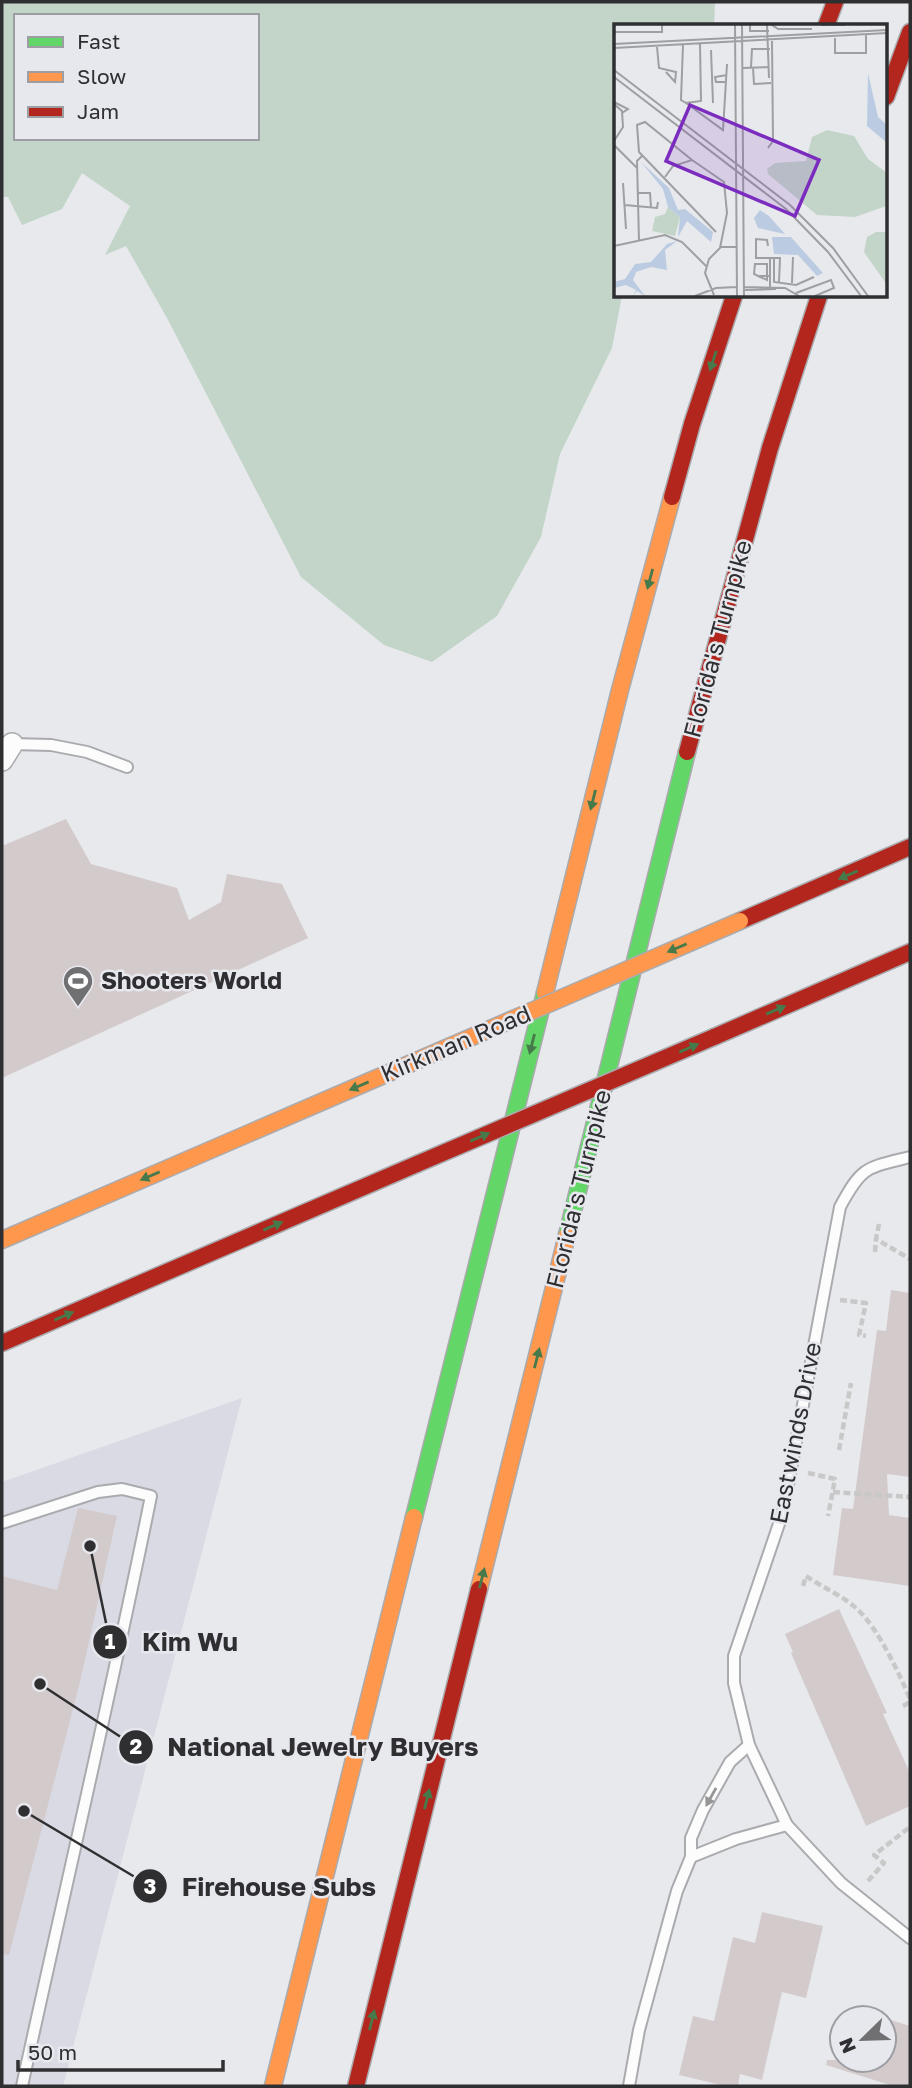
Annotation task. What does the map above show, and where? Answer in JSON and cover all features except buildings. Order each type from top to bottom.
[{"type":"main road","points":[[827,24],[835,2]]},
{"type":"main road","points":[[888,92],[910,32]]},
{"type":"main road","points":[[273,2086],[620,690],[692,424],[733,298]]},
{"type":"main road","name":"Florida's Turnpike","points":[[356,2086],[698,710],[770,448],[818,298]]},
{"type":"main road","name":"Kirkman Road","points":[[2,1240],[910,847]]},
{"type":"main road","points":[[2,1343],[910,952]]},
{"type":"lane","points":[[7,752],[51,745],[87,752],[127,767]]},
{"type":"lane","name":"Eastwinds Drive","points":[[910,1157],[871,1166],[854,1180],[840,1208],[783,1512],[734,1656],[734,1683],[749,1745],[787,1825],[841,1883],[910,1938]]},
{"type":"lane","points":[[2,1523],[98,1492],[122,1489],[151,1496],[112,1688],[92,1765],[22,2086]]},
{"type":"lane","points":[[629,2086],[639,2030],[677,1891],[691,1857],[691,1838],[703,1810],[730,1762],[749,1745]]},
{"type":"lane","points":[[691,1857],[736,1839],[787,1825]]},
{"type":"path","points":[[875,1252],[879,1224]]},
{"type":"path","points":[[876,1239],[910,1259]]},
{"type":"path","points":[[839,1300],[866,1303],[859,1335],[866,1336]]},
{"type":"path","points":[[839,1450],[851,1383]]},
{"type":"path","points":[[807,1473],[835,1479],[828,1516]]},
{"type":"path","points":[[833,1492],[910,1497]]},
{"type":"path","points":[[803,1586],[806,1576],[858,1610],[880,1640],[900,1675],[910,1700],[903,1706]]},
{"type":"path","points":[[868,1881],[884,1863],[874,1855],[910,1827]]},
{"type":"shaded area","points":[[242,1398],[63,2086],[2,2086],[2,1482]]},
{"type":"green space","points":[[2,2],[715,2],[714,24],[614,24],[614,298],[622,298],[612,348],[560,454],[541,537],[497,616],[432,662],[384,645],[301,577],[167,318],[126,246],[105,255],[130,206],[82,173],[62,209],[22,225],[8,197],[2,197]]},
{"type":"traffic: fast","points":[[567,1235],[687,752]]},
{"type":"traffic: fast","points":[[414,1517],[545,993]]},
{"type":"traffic: slow","points":[[545,993],[620,690],[672,497]]},
{"type":"traffic: slow","points":[[444,1049],[740,921]]},
{"type":"traffic: slow","points":[[2,1240],[444,1049]]},
{"type":"traffic: slow","points":[[479,1589],[567,1235]]},
{"type":"traffic: slow","points":[[273,2086],[414,1517]]},
{"type":"traffic: jam","points":[[827,24],[835,2]]},
{"type":"traffic: jam","points":[[888,92],[910,32]]},
{"type":"traffic: jam","points":[[672,497],[692,424],[733,298]]},
{"type":"traffic: jam","points":[[687,752],[770,448],[818,298]]},
{"type":"traffic: jam","points":[[740,921],[910,847]]},
{"type":"traffic: jam","points":[[714,1037],[910,952]]},
{"type":"traffic: jam","points":[[417,1164],[714,1037]]},
{"type":"traffic: jam","points":[[2,1343],[417,1164]]},
{"type":"traffic: jam","points":[[356,2086],[479,1589]]},
{"type":"place","name":"Shooters World","points":[[78,1008]]},
{"type":"place","name":"Kim Wu","points":[[90,1546]]},
{"type":"place","name":"National Jewelry Buyers","points":[[40,1684]]},
{"type":"place","name":"Firehouse Subs","points":[[24,1811]]}]
